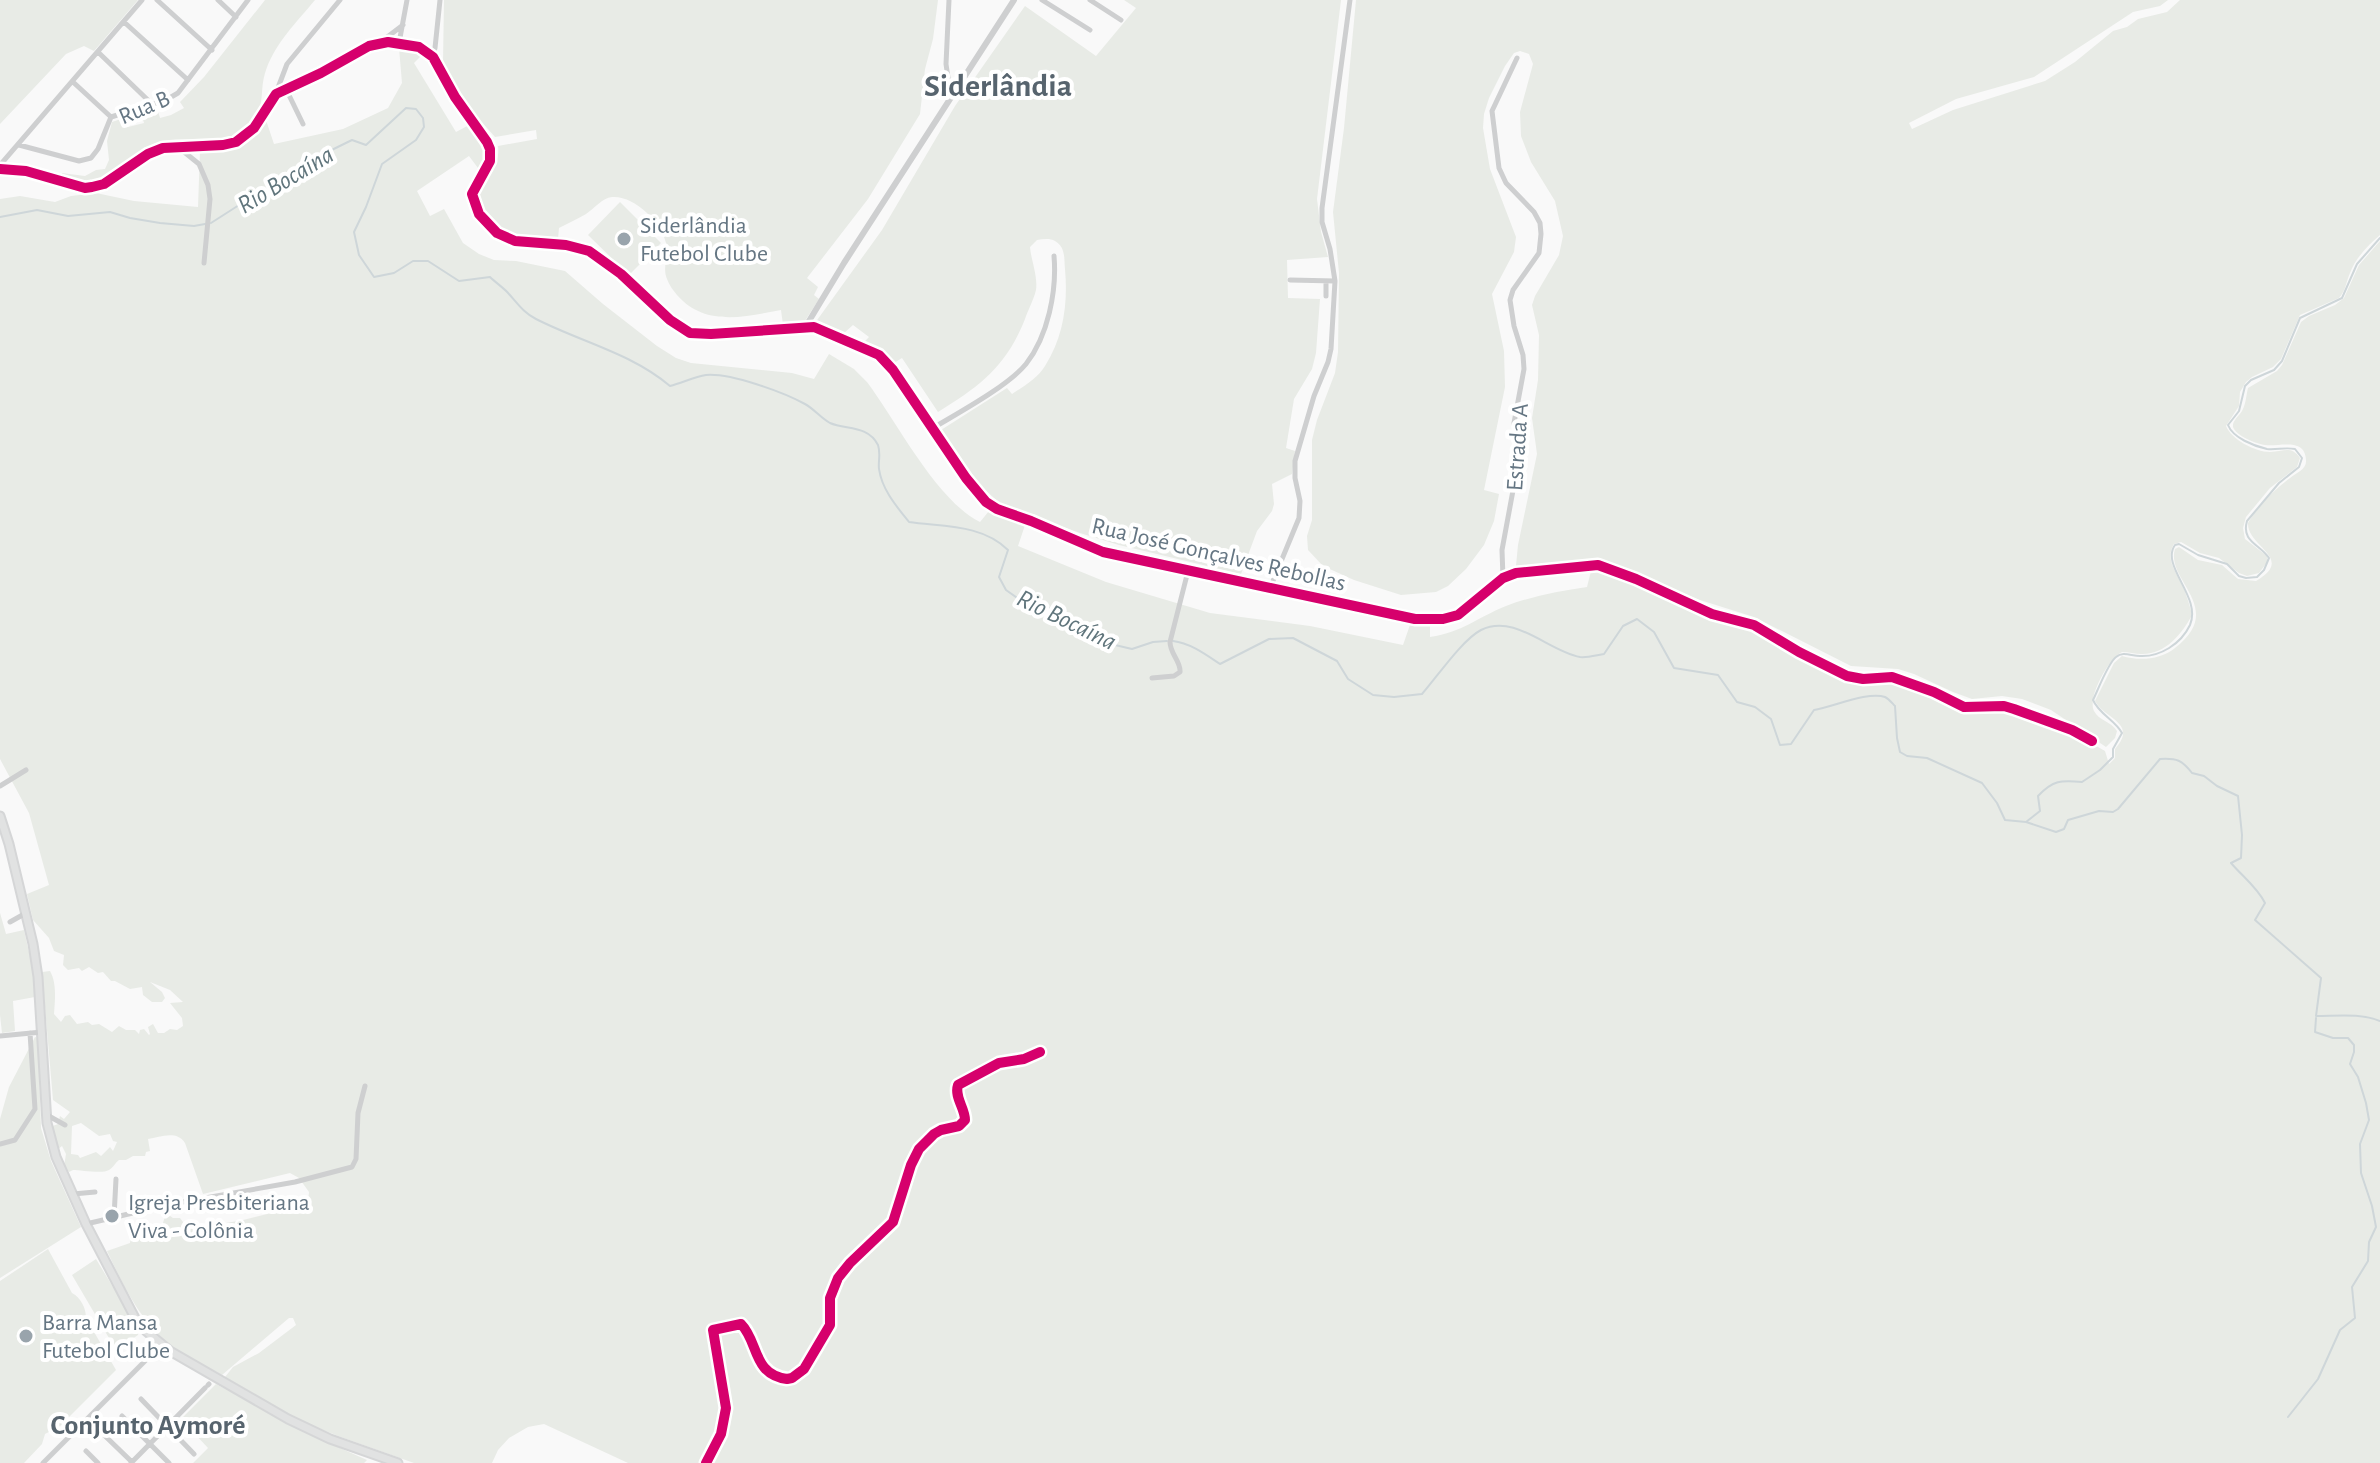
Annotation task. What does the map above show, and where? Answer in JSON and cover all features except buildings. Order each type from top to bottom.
[{"type":"main road","points":[[0,816],[27,912],[38,977],[50,1140],[86,1224],[135,1318],[161,1345],[303,1427],[382,1460],[398,1463]]},
{"type":"street","points":[[0,167],[142,0]]},
{"type":"street","points":[[157,0],[212,50]]},
{"type":"street","points":[[218,0],[236,17]]},
{"type":"street","name":"Rua B","points":[[19,145],[87,161],[97,152],[111,117],[174,96],[248,0]]},
{"type":"street","points":[[0,167],[85,188],[104,184],[163,148],[223,145],[242,139],[254,128],[276,94],[289,61],[340,0]]},
{"type":"street","points":[[399,43],[407,0]]},
{"type":"street","points":[[376,44],[399,43],[419,47],[432,56],[440,0]]},
{"type":"street","points":[[949,0],[946,64],[951,99]]},
{"type":"street","points":[[806,326],[1014,0]]},
{"type":"street","points":[[1042,0],[1090,30]]},
{"type":"street","points":[[1090,0],[1121,20]]},
{"type":"street","points":[[1270,588],[1299,518],[1295,461],[1331,349],[1335,281],[1322,222],[1322,208],[1350,0]]},
{"type":"street","points":[[124,22],[188,80]]},
{"type":"street","points":[[276,94],[388,38],[403,24]]},
{"type":"street","points":[[98,52],[153,104]]},
{"type":"street","name":"Rua José Gonçalves Rebollas","points":[[432,56],[490,149],[489,165],[472,194],[479,214],[497,233],[520,242],[566,245],[589,251],[621,274],[670,320],[690,333],[806,326],[837,335],[883,358],[966,478],[993,507],[1103,552],[1426,620],[1458,615],[1503,578],[1516,573],[1598,565],[1712,614],[1754,625],[1847,676],[1902,679],[1964,707],[2004,706],[2072,730],[2092,741]]},
{"type":"street","name":"Estrada A","points":[[1503,578],[1502,550],[1519,458],[1514,423],[1524,369],[1510,300],[1513,290],[1539,253],[1541,234],[1534,212],[1501,174],[1492,118],[1494,104],[1517,58]]},
{"type":"street","points":[[284,73],[287,81],[295,85]]},
{"type":"street","points":[[73,82],[111,117]]},
{"type":"street","points":[[286,89],[303,124]]},
{"type":"street","points":[[177,147],[199,164],[206,178],[210,199],[204,263]]},
{"type":"street","points":[[933,428],[989,393],[1025,365],[1039,340],[1049,309],[1055,282],[1054,256]]},
{"type":"street","points":[[1290,280],[1335,281]]},
{"type":"street","points":[[1326,281],[1326,296]]},
{"type":"street","points":[[1152,678],[1174,676],[1180,672],[1170,642],[1188,571]]},
{"type":"street","points":[[0,786],[26,770]]},
{"type":"street","points":[[10,922],[27,912]]},
{"type":"street","points":[[0,1036],[42,1032]]},
{"type":"street","points":[[0,1144],[15,1140],[35,1109],[30,1033]]},
{"type":"street","points":[[706,1463],[721,1434],[726,1408],[713,1330],[741,1324],[746,1328],[759,1360],[771,1373],[787,1379],[799,1374],[830,1325],[830,1298],[838,1278],[893,1222],[919,1149],[934,1134],[959,1126],[965,1120],[957,1093],[958,1085],[999,1063],[1024,1059],[1040,1052]]},
{"type":"street","points":[[86,1224],[171,1204],[295,1182],[348,1168],[354,1164],[358,1113],[365,1086]]},
{"type":"street","points":[[46,1114],[65,1125]]},
{"type":"street","points":[[114,1217],[116,1179]]},
{"type":"street","points":[[73,1194],[95,1192]]},
{"type":"street","points":[[43,1463],[161,1345]]},
{"type":"street","points":[[207,1385],[208,1374]]},
{"type":"street","points":[[103,1434],[132,1463],[207,1385],[222,1381]]},
{"type":"street","points":[[141,1399],[194,1454]]},
{"type":"street","points":[[122,1416],[169,1463]]},
{"type":"street","points":[[86,1451],[98,1463]]},
{"type":"shaded area","points":[[0,0],[138,0],[94,51],[84,46],[66,54],[0,124]]},
{"type":"shaded area","points":[[265,0],[315,0],[275,50],[266,70],[258,112],[248,127],[239,134],[218,140],[159,142],[102,179],[76,182],[61,176],[62,173],[85,176],[105,169],[109,160],[107,141],[112,122],[124,118],[128,127],[144,123],[141,113],[157,108],[160,118],[184,108],[180,102],[204,77]]},
{"type":"shaded area","points":[[444,0],[938,0],[920,114],[868,199],[807,278],[818,287],[814,295],[819,299],[803,324],[783,325],[781,310],[726,317],[712,316],[688,305],[667,279],[666,243],[659,227],[638,205],[629,201],[612,197],[605,199],[586,214],[559,228],[558,239],[517,234],[491,221],[481,208],[477,190],[495,164],[498,146],[537,139],[536,130],[495,137],[464,102],[443,62]]},
{"type":"shaded area","points":[[1124,0],[1341,0],[1317,199],[1328,257],[1287,260],[1288,298],[1320,299],[1316,353],[1312,369],[1294,399],[1286,448],[1295,451],[1292,474],[1272,484],[1272,511],[1257,531],[1241,574],[1119,545],[1002,505],[976,482],[941,430],[1007,388],[1012,394],[1035,378],[1045,366],[1057,343],[1065,307],[1064,254],[1055,241],[1037,240],[1030,247],[1036,290],[1018,336],[1009,350],[979,384],[938,412],[902,358],[894,363],[886,354],[862,344],[869,337],[853,325],[843,334],[815,323],[882,230],[955,106],[1025,6],[1096,56],[1136,8]]},
{"type":"shaded area","points":[[1356,0],[2168,0],[2160,6],[2133,12],[2034,77],[1956,99],[1909,123],[1912,129],[1953,110],[2045,81],[2075,62],[2113,31],[2127,27],[2138,19],[2167,12],[2180,0],[2380,0],[2380,235],[2355,263],[2339,298],[2300,315],[2281,359],[2246,382],[2240,392],[2239,406],[2226,426],[2233,436],[2251,447],[2270,452],[2290,450],[2300,458],[2297,467],[2270,488],[2246,517],[2243,528],[2245,539],[2267,556],[2268,561],[2259,573],[2247,576],[2219,558],[2200,553],[2181,542],[2174,544],[2171,561],[2192,615],[2178,636],[2165,647],[2150,653],[2122,652],[2106,670],[2096,688],[2093,705],[2096,714],[2117,731],[2106,747],[2051,710],[2022,699],[2002,696],[1972,699],[1898,669],[1851,666],[1754,617],[1700,600],[1607,562],[1516,566],[1537,454],[1532,418],[1538,380],[1539,335],[1532,305],[1559,255],[1563,236],[1555,201],[1531,162],[1521,136],[1520,112],[1533,64],[1529,54],[1520,51],[1514,53],[1505,66],[1489,98],[1483,128],[1490,169],[1516,237],[1514,252],[1492,294],[1504,351],[1505,387],[1484,490],[1499,494],[1494,521],[1484,545],[1466,569],[1448,586],[1436,592],[1401,595],[1323,566],[1308,550],[1307,536],[1312,520],[1312,440],[1335,373],[1338,352],[1339,273],[1333,212]]},
{"type":"shaded area","points":[[399,48],[422,55],[414,63],[456,132],[471,124],[484,146],[487,161],[481,172],[469,156],[417,191],[430,216],[444,209],[463,243],[494,260],[565,271],[657,346],[691,363],[792,373],[814,379],[829,354],[854,369],[867,382],[933,479],[964,511],[980,522],[989,511],[1025,525],[1018,546],[1106,582],[1210,613],[1310,626],[1403,645],[1411,622],[1430,625],[1430,637],[1442,635],[1516,602],[1587,587],[1592,567],[1604,568],[1714,616],[1752,626],[1847,678],[1892,679],[1934,693],[1955,705],[2014,710],[2072,732],[2105,751],[2109,764],[2115,758],[2122,727],[2095,701],[2114,663],[2122,656],[2149,658],[2169,652],[2190,634],[2196,620],[2191,595],[2174,561],[2175,549],[2179,547],[2198,560],[2222,565],[2238,579],[2256,581],[2271,566],[2271,559],[2254,539],[2248,523],[2272,493],[2303,468],[2305,453],[2296,446],[2265,445],[2252,441],[2235,430],[2234,423],[2243,408],[2248,388],[2282,365],[2301,322],[2344,298],[2359,265],[2380,241],[2380,1463],[628,1463],[544,1424],[528,1427],[509,1438],[492,1463],[414,1463],[301,1421],[225,1377],[233,1367],[259,1353],[296,1325],[293,1318],[289,1318],[222,1375],[179,1351],[145,1318],[128,1293],[107,1251],[130,1243],[131,1236],[143,1230],[144,1223],[152,1231],[163,1223],[166,1213],[180,1218],[192,1229],[303,1205],[308,1202],[309,1192],[299,1178],[290,1173],[203,1194],[185,1143],[173,1135],[148,1139],[150,1151],[145,1156],[119,1160],[102,1172],[69,1172],[64,1166],[66,1154],[62,1146],[57,1150],[50,1127],[58,1124],[60,1116],[64,1119],[70,1112],[53,1100],[42,972],[50,971],[54,981],[54,1014],[61,1022],[70,1015],[77,1024],[99,1024],[112,1032],[119,1026],[139,1034],[144,1029],[149,1035],[148,1027],[153,1024],[158,1033],[164,1033],[183,1026],[182,1018],[170,1003],[183,1002],[170,990],[150,982],[162,992],[165,998],[162,1002],[152,1002],[143,995],[142,987],[130,989],[89,967],[82,971],[79,968],[68,970],[63,965],[64,955],[54,951],[49,938],[33,920],[27,894],[49,885],[29,813],[0,759],[0,199],[20,196],[55,202],[71,196],[96,193],[134,201],[198,207],[200,151],[239,148],[253,138],[266,120],[274,144],[343,129],[388,108],[402,83]],"holes":[[[81,1123],[99,1136],[110,1134],[117,1142],[113,1151],[110,1147],[101,1156],[96,1152],[80,1158],[71,1154],[72,1126]]]},
{"type":"shaded area","name":"Siderlândia Futebol Clube","points":[[620,202],[661,243],[629,275],[588,235]]},
{"type":"shaded area","points":[[0,913],[6,934],[24,930],[33,970],[35,997],[13,1001],[15,1031],[2,1033],[0,1015]]},
{"type":"shaded area","points":[[35,1037],[38,1038],[41,1128],[51,1161],[81,1227],[0,1278],[0,1119],[9,1087]]},
{"type":"shaded area","points":[[48,1249],[72,1293],[82,1304],[86,1318],[116,1370],[60,1426],[45,1434],[42,1444],[24,1463],[0,1463],[0,1281]]},
{"type":"shaded area","points":[[96,1259],[139,1330],[138,1335],[116,1350],[72,1275]]},
{"type":"shaded area","points":[[216,1384],[315,1437],[367,1460],[364,1463],[193,1463],[208,1448],[181,1419]]},
{"type":"waterway","name":"Rio Bocaína","points":[[211,223],[250,198],[275,187],[297,167],[352,140],[366,145],[406,108],[416,109],[423,118],[424,127],[416,140],[382,164],[354,232],[359,255],[374,277],[394,273],[413,261],[428,261],[459,281],[490,277],[532,317],[622,356],[670,386],[706,375],[717,375],[757,384],[795,399],[830,423],[863,431],[874,439],[879,448],[883,484],[909,522],[974,531],[1008,550],[999,577],[1006,590],[1020,600],[1033,599],[1101,630],[1115,645],[1132,649],[1167,641]]},
{"type":"waterway","name":"Rio Bocaína","points":[[0,217],[37,210],[68,216],[110,212],[160,223],[205,224]]},
{"type":"waterway","name":"Rio Bocaína","points":[[1173,641],[1191,647],[1220,664],[1269,639],[1293,638],[1337,661],[1348,679],[1373,695],[1394,697],[1422,694],[1458,650],[1481,630],[1494,626],[1519,629],[1568,653],[1586,657],[1604,654],[1623,626],[1637,619],[1654,632],[1674,668],[1718,675],[1737,702],[1755,707],[1771,719],[1780,745],[1791,744],[1814,710],[1860,698],[1885,697],[1895,706],[1900,752],[1927,758],[1982,783],[2005,820],[2026,822],[2040,811],[2038,796],[2048,787],[2063,781],[2082,782],[2113,757],[2113,749],[2122,733],[2093,700],[2113,660],[2121,654],[2148,656],[2162,652],[2181,638],[2190,625],[2191,604],[2173,562],[2175,545],[2227,564],[2239,576],[2246,578],[2257,577],[2264,570],[2269,558],[2249,538],[2247,521],[2279,483],[2299,467],[2302,458],[2295,449],[2267,449],[2250,444],[2234,434],[2228,425],[2239,411],[2245,386],[2274,370],[2282,361],[2300,318],[2342,298],[2357,264],[2380,238]]},
{"type":"waterway","points":[[2026,822],[2056,832],[2064,829],[2068,820],[2099,811],[2113,812],[2160,759],[2182,763],[2192,773],[2204,776],[2238,796],[2241,858],[2231,863],[2265,903],[2255,920],[2321,978],[2316,1016],[2357,1016],[2380,1021]]},
{"type":"waterway","points":[[2288,1417],[2318,1379],[2340,1330],[2355,1318],[2352,1287],[2368,1261],[2369,1242],[2376,1227],[2361,1173],[2360,1144],[2369,1120],[2358,1077],[2350,1064],[2354,1045],[2348,1038],[2333,1038],[2315,1032],[2316,1018]]},
{"type":"cycle path","points":[[0,169],[26,171],[85,188],[104,184],[148,154],[163,148],[236,142],[254,128],[276,94],[369,46],[388,42],[419,47],[433,57],[490,149],[490,161],[472,194],[479,214],[497,233],[515,241],[566,245],[589,251],[621,274],[670,320],[690,333],[814,327],[879,355],[893,370],[966,478],[986,502],[997,509],[1103,552],[1415,619],[1443,619],[1458,615],[1503,578],[1516,573],[1598,565],[1712,614],[1754,625],[1847,676],[1863,679],[1892,677],[1964,707],[2004,706],[2072,730],[2092,741]]},
{"type":"cycle path","points":[[706,1463],[721,1434],[726,1408],[713,1330],[741,1324],[762,1364],[776,1376],[792,1378],[804,1369],[830,1325],[830,1298],[838,1278],[893,1222],[919,1149],[934,1134],[959,1126],[965,1120],[957,1094],[958,1085],[999,1063],[1024,1059],[1040,1052]]},
{"type":"place","name":"Siderlândia Futebol Clube","points":[[624,239]]},
{"type":"place","name":"Igreja Presbiteriana Viva - Colônia","points":[[112,1216]]},
{"type":"place","name":"Barra Mansa Futebol Clube","points":[[26,1336]]},
{"type":"district","name":"Siderlândia","points":[[998,85]]},
{"type":"district","name":"Conjunto Aymoré","points":[[148,1424]]}]
